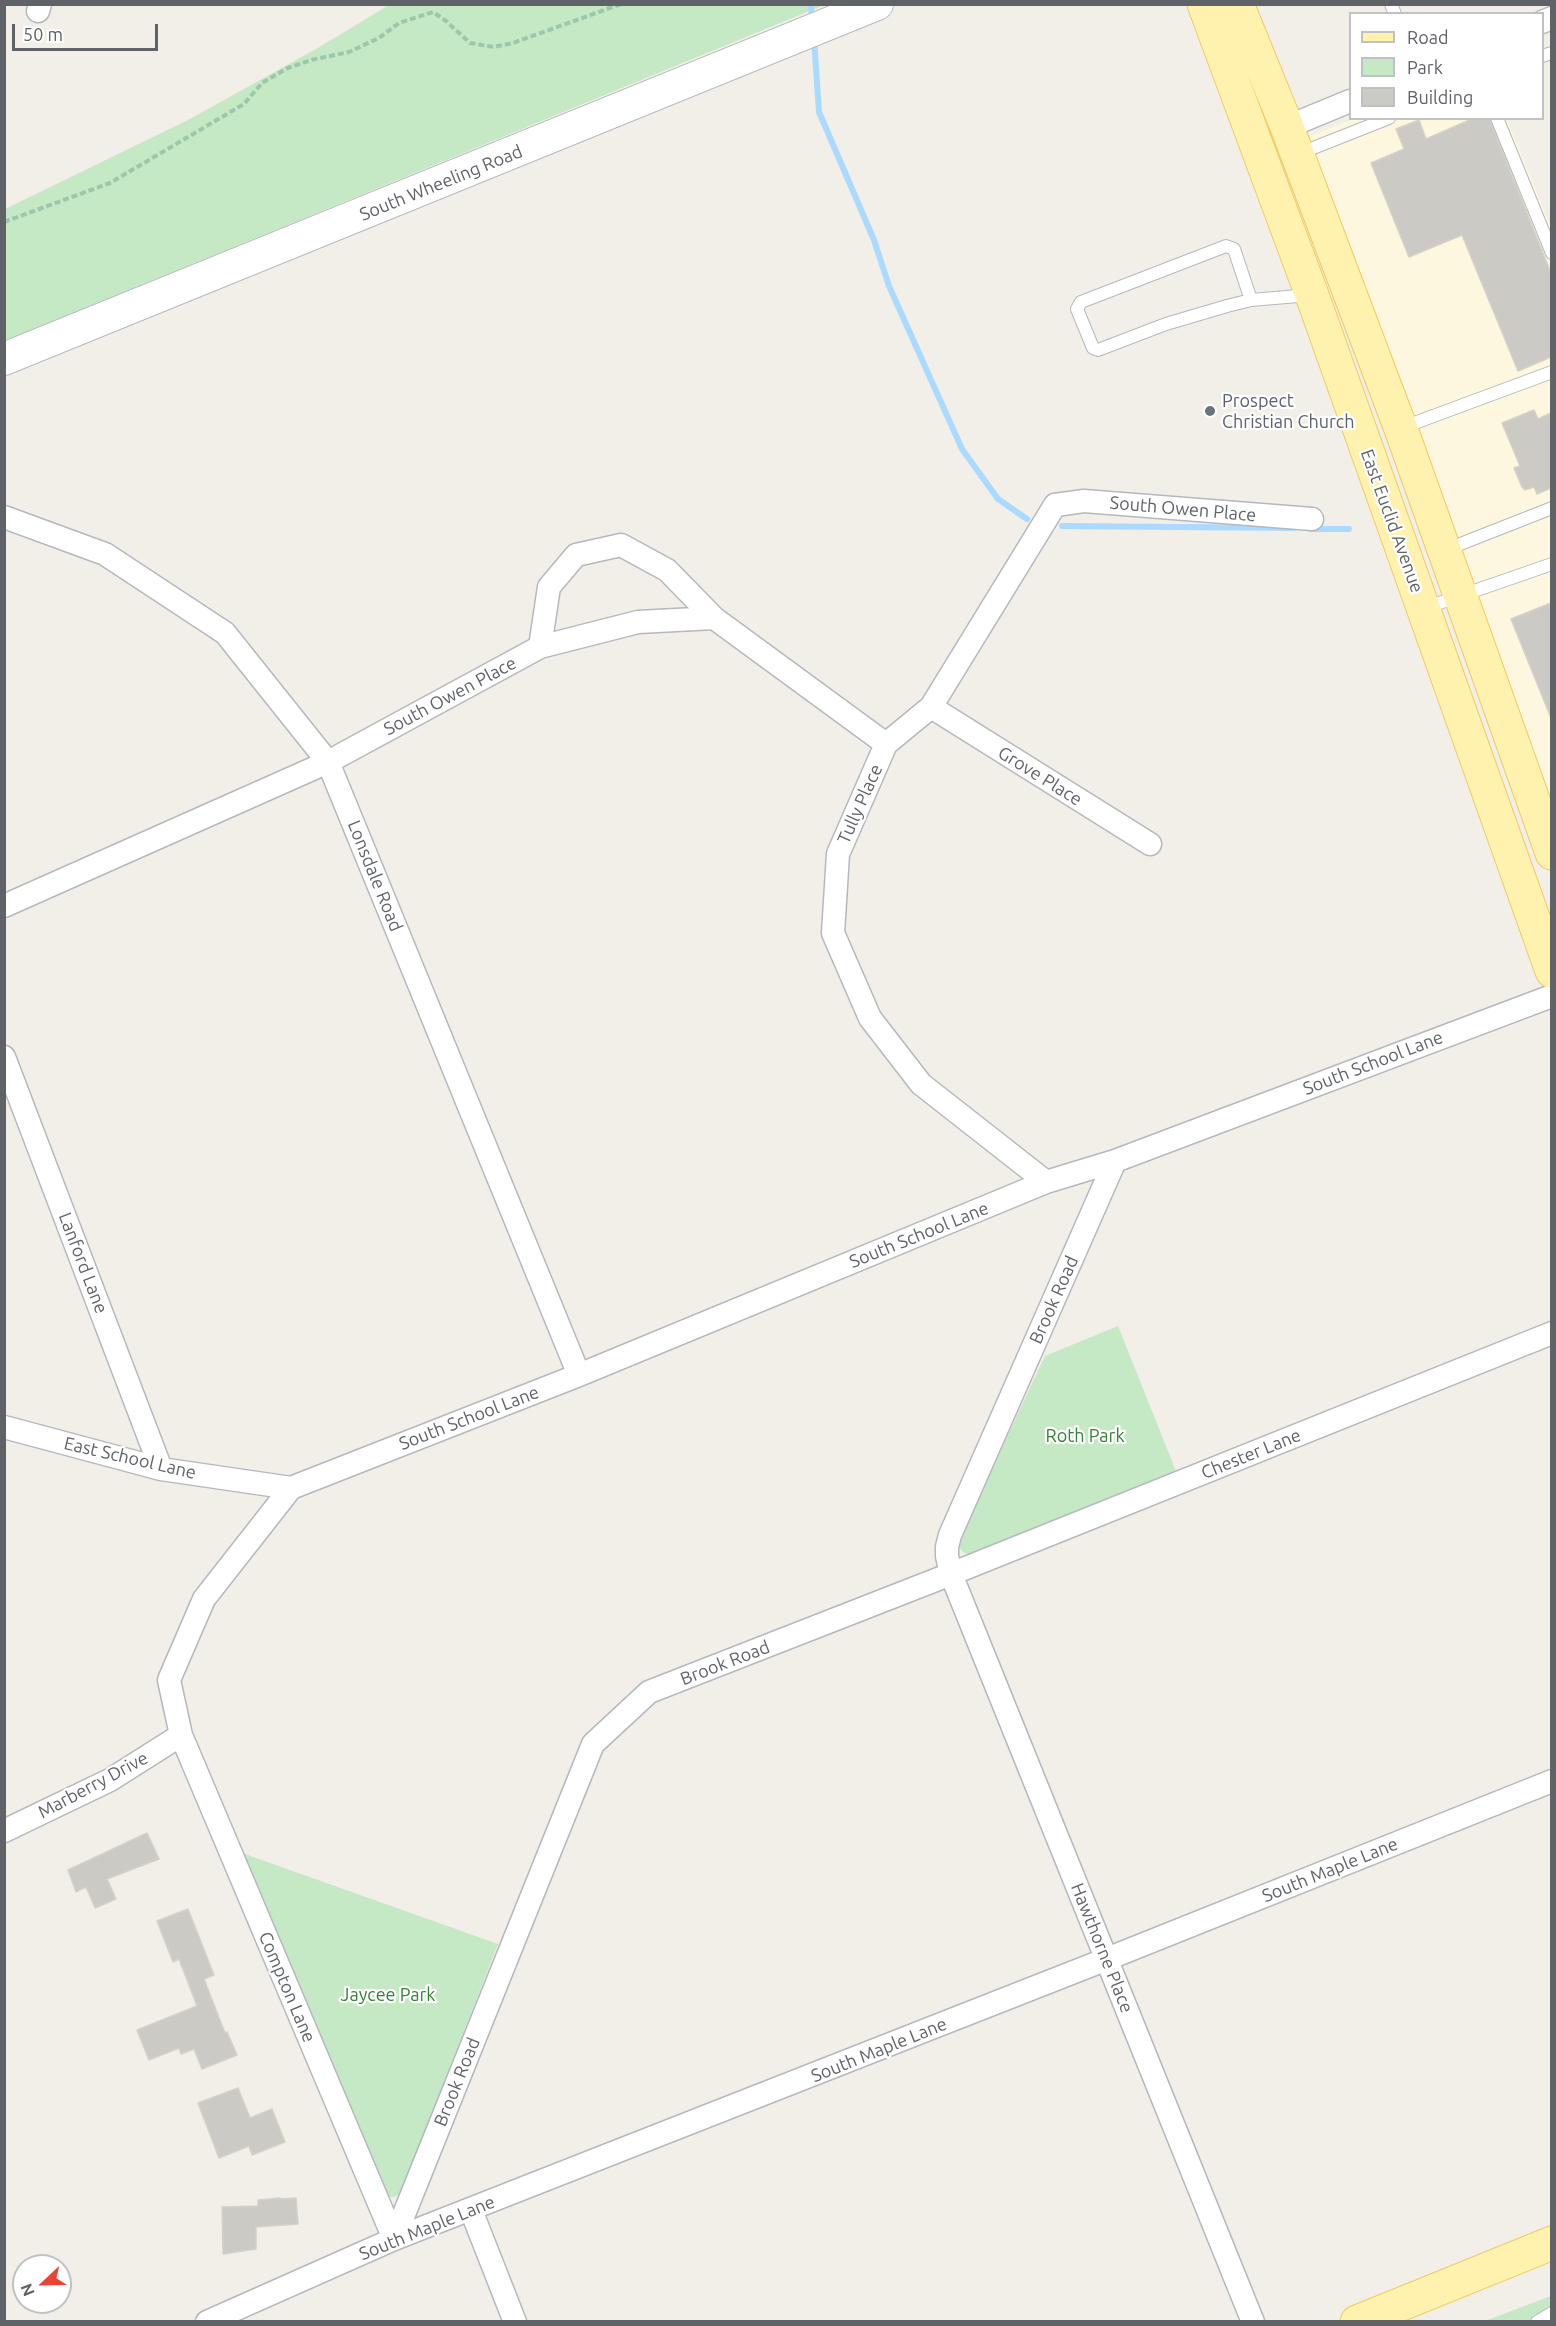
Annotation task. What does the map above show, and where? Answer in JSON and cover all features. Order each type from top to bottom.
[{"type":"main road","name":"East Euclid Avenue","points":[[1204,4],[1423,609],[1537,863]]},
{"type":"main road","name":"East Euclid Avenue","points":[[1237,4],[1292,140],[1401,429],[1460,596],[1537,863],[1551,971]]},
{"type":"main road","points":[[1357,2322],[1551,2243]]},
{"type":"street","name":"South Wheeling Road","points":[[4,359],[827,27],[877,4]]},
{"type":"street","points":[[1292,140],[1349,102]]},
{"type":"street","name":"South Owen Place","points":[[1055,505],[1084,501],[1312,519]]},
{"type":"street","name":"Tully Place","points":[[1046,1182],[921,1084],[870,1018],[833,933],[838,854],[886,744],[931,707],[1055,505]]},
{"type":"street","name":"Lonsdale Road","points":[[4,517],[105,554],[225,633],[328,762],[579,1375]]},
{"type":"street","points":[[540,647],[549,587],[576,555],[621,545],[667,570],[714,618],[886,744]]},
{"type":"street","name":"South Owen Place","points":[[4,906],[328,762],[540,647],[638,622],[714,618]]},
{"type":"street","name":"Grove Place","points":[[931,707],[1150,844]]},
{"type":"street","name":"South School Lane","points":[[291,1488],[579,1375],[1046,1182],[1115,1161],[1551,996]]},
{"type":"street","name":"Lanford Lane","points":[[4,1057],[161,1469]]},
{"type":"street","name":"Brook Road","points":[[394,2239],[593,1744],[649,1692],[951,1574],[946,1547],[950,1534],[1115,1161]]},
{"type":"street","name":"Chester Lane","points":[[951,1574],[1551,1333]]},
{"type":"street","name":"East School Lane","points":[[4,1427],[161,1469],[291,1488]]},
{"type":"street","points":[[181,1735],[169,1680],[204,1599],[291,1488]]},
{"type":"street","name":"Hawthorne Place","points":[[951,1574],[1253,2322]]},
{"type":"street","name":"Marberry Drive","points":[[4,1831],[110,1780],[181,1735]]},
{"type":"street","name":"Compton Lane","points":[[181,1735],[394,2239]]},
{"type":"street","name":"South Maple Lane","points":[[207,2322],[394,2239],[1107,1959],[1551,1781]]},
{"type":"street","points":[[471,2210],[515,2322]]},
{"type":"lane","points":[[1292,140],[1380,120]]},
{"type":"lane","points":[[1498,120],[1551,253]]},
{"type":"lane","points":[[1251,300],[1234,249],[1227,246],[1081,302],[1077,309],[1093,348],[1098,350],[1166,324],[1251,300],[1311,295]]},
{"type":"lane","points":[[1401,429],[1551,372]]},
{"type":"lane","points":[[1444,550],[1551,508]]},
{"type":"lane","points":[[1423,609],[1551,564]]},
{"type":"lane","points":[[1537,2322],[1551,2313]]},
{"type":"path","points":[[4,222],[110,183],[244,104],[262,83],[288,68],[311,60],[349,52],[379,38],[399,23],[433,12],[470,43],[494,47],[513,43],[621,4]]},
{"type":"shaded area","points":[[1351,120],[1507,120],[1551,228],[1551,798],[1459,563],[1305,138]]},
{"type":"green space","points":[[389,5],[824,5],[5,341],[5,209],[188,120],[316,49]]},
{"type":"green space","name":"Roth Park","points":[[1118,1326],[1177,1474],[969,1555],[963,1552],[959,1547],[959,1539],[1045,1356]]},
{"type":"green space","name":"Jaycee Park","points":[[242,1853],[498,1944],[400,2194],[394,2197],[388,2197]]},
{"type":"green space","points":[[1551,2296],[1551,2321],[1485,2321]]},
{"type":"building","points":[[1419,120],[1426,139],[1469,120],[1490,120],[1551,273],[1551,357],[1518,371],[1462,235],[1409,257],[1371,163],[1404,149],[1396,129]]},
{"type":"building","points":[[1534,410],[1538,419],[1551,413],[1551,488],[1537,494],[1534,487],[1525,490],[1522,487],[1514,468],[1520,466],[1502,423]]},
{"type":"building","points":[[1551,603],[1551,718],[1511,619]]},
{"type":"building","points":[[147,1833],[159,1859],[107,1879],[116,1899],[95,1908],[86,1887],[76,1892],[68,1870]]},
{"type":"building","points":[[188,1909],[214,1975],[204,1979],[225,2033],[227,2032],[237,2055],[202,2069],[194,2049],[181,2054],[179,2048],[149,2060],[137,2030],[197,2006],[179,1959],[173,1962],[157,1921]]},
{"type":"building","points":[[238,2088],[250,2118],[272,2109],[285,2142],[252,2155],[249,2146],[219,2158],[198,2103]]},
{"type":"building","points":[[296,2198],[298,2224],[256,2227],[256,2249],[223,2254],[222,2207],[258,2206],[258,2200]]},
{"type":"waterway","points":[[811,4],[812,20]]},
{"type":"waterway","points":[[814,39],[819,112],[874,240],[889,286],[962,449],[998,499],[1027,519]]},
{"type":"waterway","points":[[1062,526],[1294,528]]},
{"type":"waterway","points":[[1310,529],[1349,529]]},
{"type":"place","name":"Prospect Christian Church","points":[[1210,411]]}]
